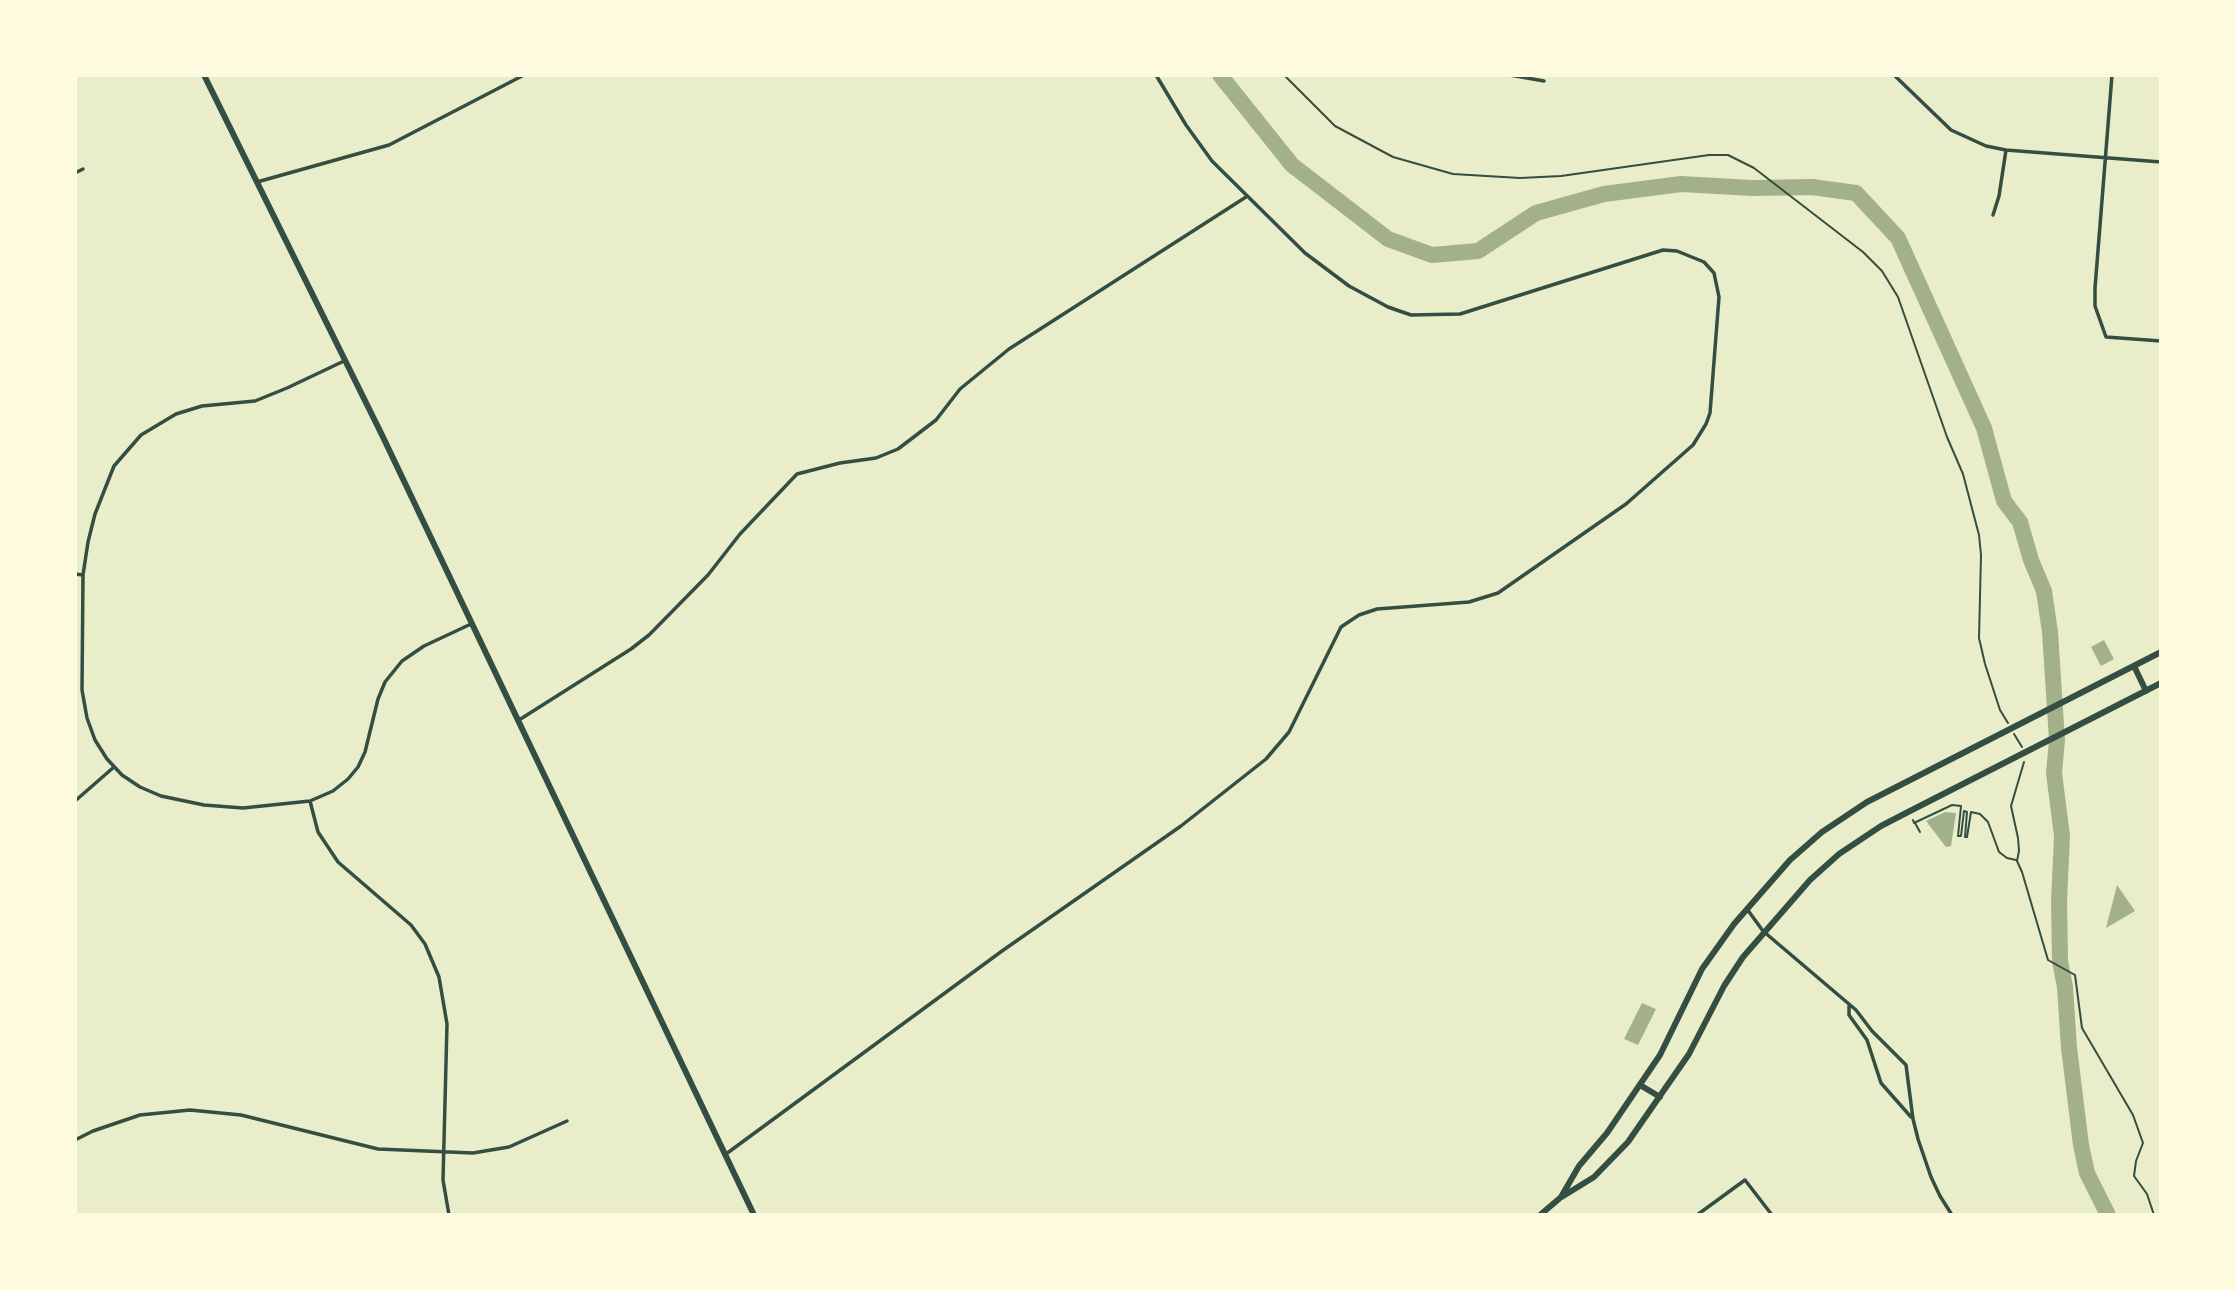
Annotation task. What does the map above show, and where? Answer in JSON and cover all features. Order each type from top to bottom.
[{"type":"main road","points":[[204,75],[382,435],[754,1215]]},
{"type":"main road","points":[[1560,1198],[1578,1167],[1608,1133],[1660,1055],[1702,969],[1747,908],[1790,860],[1822,832],[1867,802],[2161,652]]},
{"type":"main road","points":[[2134,666],[2146,691]]},
{"type":"main road","points":[[1540,1215],[1560,1198],[1594,1177],[1628,1142],[1689,1054],[1724,986],[1763,931],[1810,880],[1839,854],[1908,812],[2161,683]]},
{"type":"main road","points":[[1640,1085],[1660,1097]]},
{"type":"street","points":[[257,182],[389,145],[524,75]]},
{"type":"street","points":[[726,1154],[1002,951],[1181,826],[1266,759],[1289,732],[1341,627],[1359,615],[1377,609],[1469,602],[1498,593],[1626,504],[1666,471],[1701,434],[1710,413],[1719,297],[1714,272],[1704,262],[1676,251],[1663,250],[1460,314],[1411,315],[1371,299],[1330,274],[1246,197],[1212,162],[1156,75]]},
{"type":"street","points":[[1510,75],[1544,81]]},
{"type":"street","points":[[1894,75],[1951,130],[1973,141],[2006,150],[2161,162]]},
{"type":"street","points":[[2112,75],[2095,306],[2106,337],[2161,341]]},
{"type":"street","points":[[1993,215],[1999,196],[2006,150]]},
{"type":"street","points":[[75,173],[83,169]]},
{"type":"street","points":[[517,721],[649,635],[708,575],[740,534],[797,474],[840,463],[876,458],[915,439],[936,420],[960,389],[1009,349],[1246,197]]},
{"type":"street","points":[[344,360],[255,401],[202,406],[176,414],[141,435],[114,466],[102,491],[88,542],[83,575],[82,691],[91,729],[100,750],[114,767],[150,792],[204,805],[243,808],[310,801],[332,791],[358,767],[365,752],[382,690],[390,674],[402,661],[424,646],[471,624]]},
{"type":"street","points":[[75,574],[83,575]]},
{"type":"street","points":[[75,801],[114,767]]},
{"type":"street","points":[[310,801],[318,832],[338,863],[411,925],[425,944],[437,970],[444,991],[447,1024],[443,1180],[449,1215]]},
{"type":"street","points":[[1747,908],[1763,931],[1856,1010],[1872,1031],[1906,1065],[1913,1119],[1931,1177],[1952,1215]]},
{"type":"street","points":[[1849,1006],[1849,1015],[1867,1040],[1881,1083],[1913,1119]]},
{"type":"street","points":[[75,1140],[140,1115],[190,1110],[241,1115],[378,1149],[473,1153],[497,1150],[567,1121]]},
{"type":"street","points":[[1697,1215],[1745,1180],[1772,1215]]},
{"type":"path","points":[[1284,75],[1335,126],[1394,158],[1453,174],[1520,178],[1561,176],[1709,155],[1728,155],[1754,168],[1863,252],[1882,271],[1898,297],[1947,438],[1963,474],[1979,535],[1979,638],[1984,664],[2000,710],[2023,748]]},
{"type":"path","points":[[2025,755],[2011,806],[2018,838],[2017,860],[2048,960],[2073,974],[2078,989],[2082,1028],[2122,1094],[2141,1137],[2143,1143],[2134,1176],[2147,1194],[2154,1215]]},
{"type":"path","points":[[1914,822],[1945,807],[1961,806],[1958,836],[1961,836],[1964,811],[1967,812],[1965,837],[1971,812],[1980,814],[1988,822],[1999,852],[2007,858],[2017,860]]},
{"type":"path","points":[[1908,812],[1920,832]]},
{"type":"shaded area","points":[[2104,640],[2114,659],[2101,666],[2091,647]]},
{"type":"shaded area","points":[[1945,812],[1956,813],[1951,846],[1946,847],[1926,821]]},
{"type":"shaded area","points":[[2117,885],[2135,911],[2106,928]]},
{"type":"shaded area","points":[[1642,1003],[1656,1009],[1638,1045],[1624,1039]]},
{"type":"waterway","points":[[1220,75],[1292,165],[1388,239],[1432,255],[1478,251],[1536,213],[1604,194],[1681,184],[1752,188],[1812,187],[1856,193],[1898,238],[1984,428],[2004,501],[2020,522],[2044,591],[2050,632],[2057,740],[2054,773],[2062,836],[2060,961],[2081,1145],[2087,1173],[2108,1215]]}]
